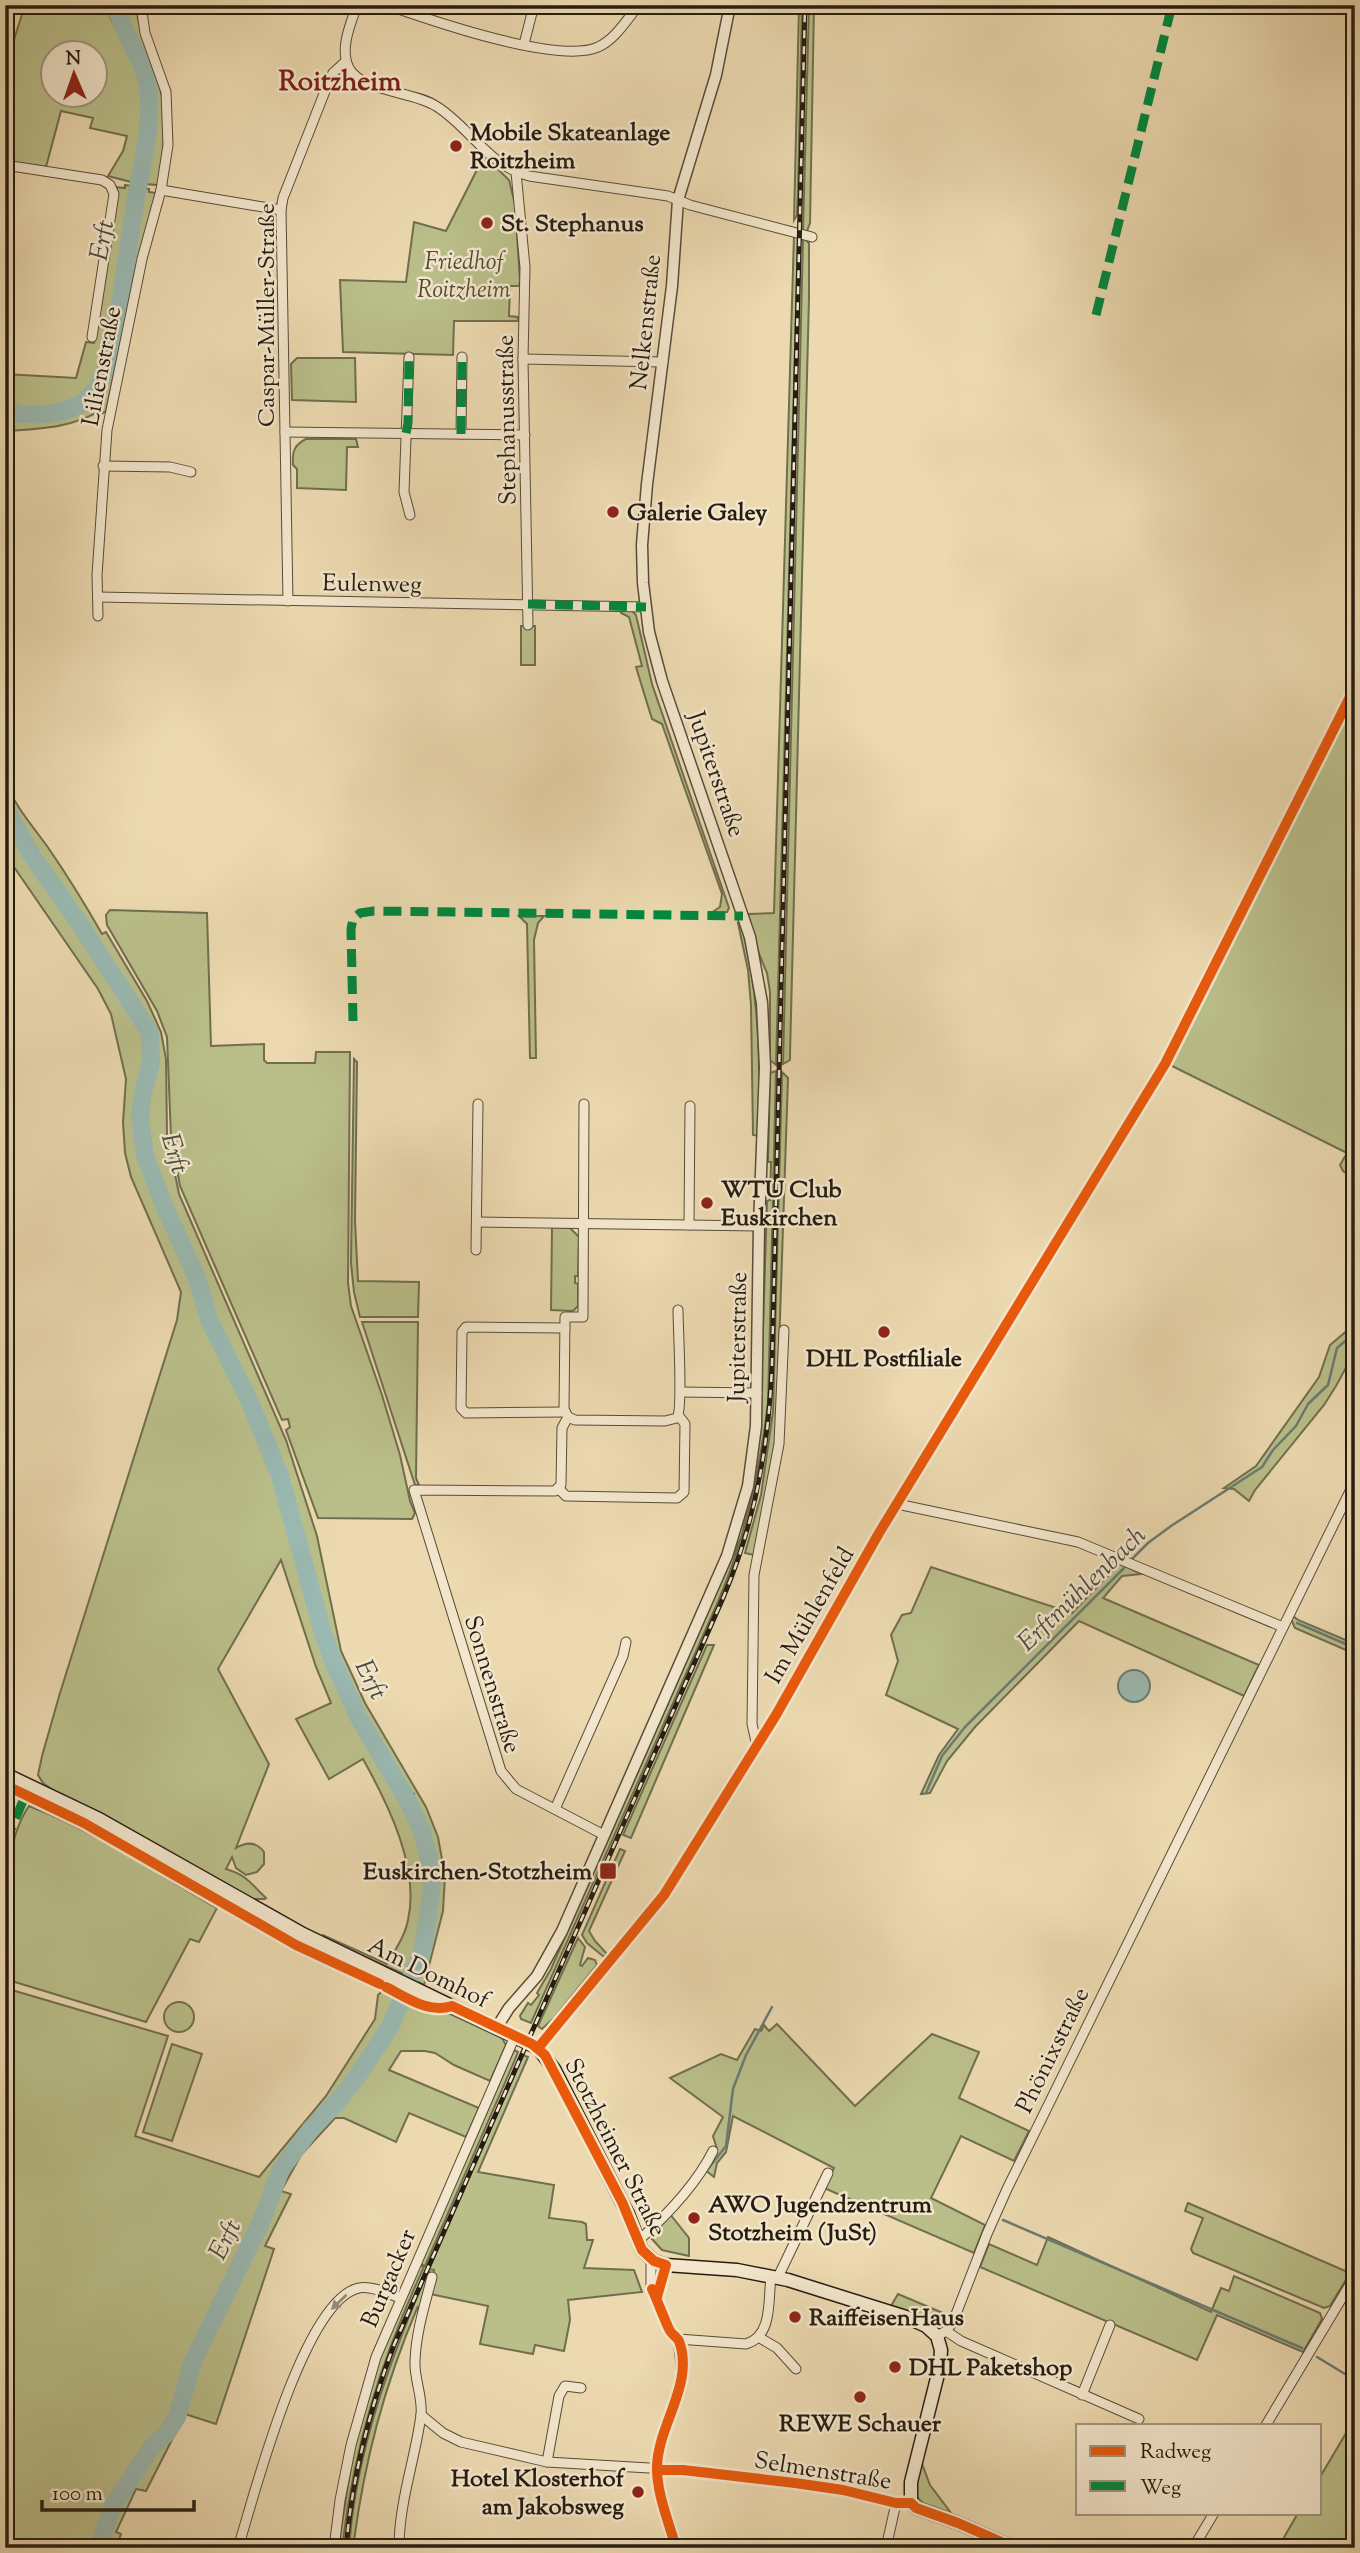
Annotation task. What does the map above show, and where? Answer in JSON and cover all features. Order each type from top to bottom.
[{"type":"main road","name":"Am Domhof","points":[[5,1774],[99,1819],[303,1934],[538,2048]]},
{"type":"main road","name":"Stotzheimer Straße","points":[[538,2048],[554,2069],[622,2202],[642,2250],[658,2262]]},
{"type":"main road","points":[[658,2262],[737,2270],[774,2277],[906,2317],[942,2333]]},
{"type":"main road","name":"Phönixstraße","points":[[911,2503],[911,2482],[940,2366],[942,2333]]},
{"type":"main road","name":"Selmenstraße","points":[[911,2503],[916,2508],[1016,2548]]},
{"type":"street","name":"Lilienstraße","points":[[98,616],[103,466],[116,381],[142,259],[162,190],[168,145],[168,106],[163,79],[143,24],[141,5]]},
{"type":"street","name":"Caspar-Müller-Straße","points":[[288,601],[281,209],[329,81],[333,73],[346,61],[346,41],[357,5]]},
{"type":"street","points":[[387,5],[433,21],[524,44],[569,51],[593,49],[608,41],[639,5]]},
{"type":"street","points":[[524,44],[534,5]]},
{"type":"street","name":"Nelkenstraße","points":[[646,607],[643,530],[673,286],[678,200],[716,75],[730,5]]},
{"type":"street","points":[[346,61],[354,74],[368,83],[425,100],[439,108],[494,158],[516,172],[668,196],[812,237]]},
{"type":"street","points":[[5,165],[107,182],[114,194],[92,337]]},
{"type":"street","name":"Stephanusstraße","points":[[516,172],[525,261],[523,359],[528,625]]},
{"type":"street","points":[[162,190],[281,209]]},
{"type":"street","points":[[408,357],[404,492],[410,515]]},
{"type":"street","points":[[461,435],[462,358]]},
{"type":"street","points":[[523,359],[663,362]]},
{"type":"street","points":[[285,432],[525,435]]},
{"type":"street","points":[[103,466],[170,467],[191,472]]},
{"type":"street","name":"Eulenweg","points":[[98,597],[646,607]]},
{"type":"street","name":"Jupiterstraße","points":[[498,2028],[506,2012],[545,1964],[604,1835],[732,1544],[750,1475],[757,1393],[765,1067],[764,1028],[757,968],[743,916],[662,681],[646,607]]},
{"type":"street","points":[[476,1250],[478,1104]]},
{"type":"street","points":[[584,1104],[583,1317],[565,1317],[566,1415],[562,1428],[561,1485],[558,1488],[566,1496],[677,1498],[684,1492],[685,1424],[679,1416],[681,1392],[678,1310]]},
{"type":"street","points":[[689,1225],[690,1106]]},
{"type":"street","points":[[477,1222],[759,1226]]},
{"type":"street","points":[[565,1328],[466,1327],[462,1332],[461,1408],[466,1412],[566,1415],[575,1420],[665,1421],[679,1416]]},
{"type":"street","points":[[757,1746],[752,1724],[754,1575],[779,1444],[784,1329]]},
{"type":"street","points":[[681,1392],[757,1393]]},
{"type":"street","name":"Phönixstraße","points":[[942,2333],[953,2322],[1007,2189],[1355,1481]]},
{"type":"street","name":"Sonnenstraße","points":[[558,1488],[555,1491],[414,1490],[501,1771],[516,1789],[604,1835]]},
{"type":"street","name":"Im Mühlenfeld","points":[[538,2048],[658,1904],[757,1746],[897,1504],[1064,1538],[1124,1560],[1283,1627]]},
{"type":"street","points":[[555,1809],[623,1656],[626,1642]]},
{"type":"street","name":"Burgacker","points":[[334,2548],[340,2500],[356,2425],[376,2357],[515,2036]]},
{"type":"street","points":[[638,2241],[690,2186],[713,2151]]},
{"type":"street","points":[[678,2339],[746,2344],[760,2338],[765,2328],[774,2277],[828,2174]]},
{"type":"street","name":"Stotzheimer Straße","points":[[658,2262],[650,2286],[669,2330],[678,2339],[681,2378],[659,2446],[657,2470],[659,2490],[676,2548]]},
{"type":"street","name":"Stotzheimer Straße","points":[[657,2297],[658,2262]]},
{"type":"street","points":[[1267,2424],[1355,2276]]},
{"type":"street","points":[[399,2548],[401,2511],[421,2414],[415,2359],[432,2277]]},
{"type":"street","points":[[238,2548],[294,2372],[316,2330],[341,2299],[358,2288],[368,2288],[400,2298]]},
{"type":"street","points":[[1082,2395],[1110,2325]]},
{"type":"street","points":[[942,2333],[1139,2419]]},
{"type":"street","points":[[760,2338],[777,2348],[796,2369]]},
{"type":"street","points":[[547,2462],[559,2396],[565,2386],[581,2388]]},
{"type":"street","name":"Selmenstraße","points":[[421,2414],[443,2432],[461,2442],[547,2462],[683,2470],[818,2486],[896,2503],[911,2503]]},
{"type":"street","points":[[886,2548],[896,2503]]},
{"type":"street","points":[[1193,2548],[1213,2514]]},
{"type":"green space","points":[[25,5],[105,5],[138,68],[145,92],[135,183],[108,176],[123,151],[127,136],[90,128],[93,118],[61,111],[46,167],[5,161],[5,68]]},
{"type":"green space","points":[[122,5],[136,5],[140,27],[163,100],[164,136],[158,185],[143,184],[152,125],[152,96],[146,66]]},
{"type":"green space","points":[[799,5],[802,5],[798,192],[797,215],[794,220]]},
{"type":"green space","points":[[809,5],[814,5],[810,223],[807,231],[803,231]]},
{"type":"green space","name":"Friedhof Roitzheim","points":[[484,156],[509,180],[515,204],[520,281],[519,286],[510,286],[509,316],[518,317],[518,321],[454,321],[453,355],[343,352],[340,280],[406,282],[414,222],[446,231]]},
{"type":"green space","points":[[125,185],[132,186],[109,337],[99,376],[83,398],[53,410],[67,413],[94,397],[107,374],[126,290],[141,188],[149,189],[149,192],[156,193],[135,274],[106,411],[103,413],[101,410],[79,421],[55,426],[5,431],[5,374],[76,378],[86,342],[94,343],[117,187],[125,188]]},
{"type":"green space","points":[[794,235],[798,236],[776,1065],[770,1060],[770,992],[767,973],[748,914],[774,913]]},
{"type":"green space","points":[[803,238],[809,243],[809,297],[790,1060],[783,1064]]},
{"type":"green space","points":[[297,358],[355,358],[356,402],[292,400],[291,364]]},
{"type":"green space","points":[[306,439],[356,439],[358,447],[347,447],[346,490],[297,488],[294,453],[296,446]]},
{"type":"green space","points":[[621,610],[632,611],[636,615],[652,684],[729,908],[727,912],[711,913],[720,907],[722,894],[662,724],[652,719],[636,667],[642,666],[629,617],[621,613]]},
{"type":"green space","points":[[521,626],[535,626],[535,665],[521,665]]},
{"type":"green space","points":[[1355,692],[1355,1179],[1343,1171],[1340,1165],[1347,1153],[1168,1064]]},
{"type":"green space","points":[[5,783],[102,934],[106,932],[147,1001],[161,1032],[166,1059],[167,1135],[179,1194],[286,1440],[317,1536],[341,1651],[365,1703],[426,1807],[438,1837],[445,1876],[443,1911],[424,1985],[415,1980],[428,1942],[425,1923],[417,1956],[408,1976],[322,1938],[323,1935],[387,1964],[407,1926],[411,1900],[410,1879],[406,1858],[391,1816],[363,1759],[329,1779],[296,1719],[331,1703],[316,1667],[281,1560],[218,1669],[269,1764],[236,1848],[247,1844],[258,1846],[264,1852],[264,1864],[257,1872],[246,1875],[236,1868],[232,1857],[226,1869],[244,1877],[265,1899],[248,1899],[54,1791],[43,1783],[38,1775],[60,1693],[177,1320],[181,1292],[131,1177],[125,1153],[123,1122],[126,1079],[111,1014],[98,989],[5,854]]},
{"type":"green space","points":[[110,910],[207,913],[211,1046],[264,1044],[264,1060],[267,1063],[315,1063],[316,1052],[350,1052],[348,1283],[351,1306],[400,1455],[415,1513],[412,1519],[318,1518],[286,1430],[290,1427],[288,1419],[282,1420],[180,1186],[171,1137],[167,1037],[157,1011],[107,925],[106,915]]},
{"type":"green space","points":[[519,916],[544,916],[538,923],[534,940],[536,1058],[530,1058],[527,924]]},
{"type":"green space","points":[[738,923],[741,924],[747,950],[755,1003],[759,1055],[759,1136],[753,1135],[751,1005],[748,970]]},
{"type":"green space","points":[[354,1059],[357,1062],[355,1221],[358,1281],[419,1282],[418,1317],[360,1317],[351,1263]]},
{"type":"green space","points":[[776,1071],[768,1404],[760,1456],[743,1532],[760,1427],[767,1201],[770,1200],[770,1073]]},
{"type":"green space","points":[[782,1072],[788,1078],[776,1437],[754,1555],[745,1553],[761,1495],[773,1412]]},
{"type":"green space","points":[[552,1227],[570,1228],[579,1237],[578,1276],[575,1276],[575,1283],[578,1284],[578,1306],[573,1311],[551,1310]]},
{"type":"green space","points":[[362,1322],[418,1322],[416,1478],[419,1485],[415,1485]]},
{"type":"green space","points":[[1355,1324],[1355,1351],[1336,1386],[1249,1501],[1234,1489],[1224,1488],[1256,1466],[1319,1377],[1330,1345]]},
{"type":"green space","points":[[741,1537],[717,1604],[531,2023],[521,2019],[520,2016],[528,2003],[531,2005],[539,1995],[537,1993],[551,1969]]},
{"type":"green space","points":[[1120,1563],[1141,1574],[1122,1576],[1103,1598],[1259,1665],[1244,1696],[1079,1621],[975,1727],[947,1761],[930,1793],[921,1794],[939,1755],[958,1729],[886,1695],[898,1661],[891,1635],[902,1615],[911,1613],[931,1567],[1072,1613]]},
{"type":"green space","points":[[1292,1615],[1355,1644],[1355,1654],[1295,1628]]},
{"type":"green space","points":[[707,1645],[714,1645],[631,1838],[623,1835]]},
{"type":"green space","points":[[36,1797],[71,1810],[296,1936],[295,1939],[287,1939],[135,1849]]},
{"type":"green space","points":[[29,1806],[101,1840],[217,1908],[199,1942],[190,1939],[146,2022],[5,1979],[5,1913],[9,1865],[13,1843]]},
{"type":"green space","points":[[620,1849],[625,1851],[589,1931],[607,1954],[604,1957],[587,1943],[582,1935]]},
{"type":"green space","points":[[578,1938],[585,1947],[580,1965],[588,1958],[595,1960],[597,1965],[542,2029],[538,2026]]},
{"type":"green space","points":[[5,1988],[168,2036],[135,2136],[259,2177],[326,2096],[375,2019],[378,1995],[385,1989],[415,2005],[446,2012],[502,2038],[506,2045],[490,2081],[435,2053],[425,2051],[401,2051],[389,2070],[479,2108],[466,2137],[409,2113],[396,2142],[344,2118],[335,2118],[301,2155],[281,2191],[291,2194],[265,2246],[274,2249],[216,2424],[185,2414],[146,2491],[136,2489],[116,2532],[121,2534],[116,2548],[5,2548]]},
{"type":"green space","points":[[179,2002],[189,2007],[194,2017],[189,2027],[179,2032],[169,2027],[164,2017],[169,2007]]},
{"type":"green space","points":[[777,2024],[855,2106],[932,2034],[979,2052],[959,2098],[1029,2131],[1014,2161],[961,2136],[931,2198],[985,2225],[974,2253],[824,2188],[834,2168],[733,2116],[726,2152],[717,2163],[714,2177],[704,2169],[717,2149],[713,2136],[723,2117],[670,2078],[721,2054],[737,2060],[755,2029],[761,2031],[764,2025],[769,2031]]},
{"type":"green space","points":[[172,2044],[202,2054],[172,2141],[143,2132]]},
{"type":"green space","points":[[514,2050],[518,2052],[514,2062],[425,2266],[420,2263]]},
{"type":"green space","points":[[523,2055],[528,2057],[478,2172],[554,2185],[549,2218],[586,2224],[587,2240],[593,2240],[584,2268],[634,2270],[642,2292],[568,2300],[570,2320],[564,2351],[535,2345],[533,2354],[480,2344],[488,2306],[430,2294],[434,2270],[429,2269]]},
{"type":"green space","points":[[1188,2203],[1350,2273],[1330,2306],[1324,2308],[1193,2253],[1191,2249],[1203,2218],[1185,2211]]},
{"type":"green space","points":[[670,2214],[689,2238],[689,2256],[662,2250],[652,2239]]},
{"type":"green space","points":[[1048,2237],[1211,2312],[1221,2288],[1229,2291],[1234,2276],[1320,2313],[1322,2319],[1303,2352],[1217,2315],[1197,2360],[980,2267],[989,2244],[1037,2265]]},
{"type":"green space","points":[[419,2265],[424,2267],[395,2336],[371,2404],[354,2474],[342,2548],[338,2548],[354,2448],[382,2350]]},
{"type":"green space","points":[[428,2271],[430,2272],[419,2316],[418,2306],[385,2395],[369,2455],[353,2548],[349,2548],[367,2441],[388,2372]]},
{"type":"green space","points":[[898,2294],[950,2316],[933,2318],[891,2306]]},
{"type":"green space","points":[[1355,2418],[1355,2534],[1346,2548],[1278,2548],[1297,2514],[1322,2514],[1322,2474]]},
{"type":"green space","points":[[921,2461],[930,2485],[951,2513],[923,2503],[917,2497],[916,2484]]},
{"type":"water","points":[[1134,1670],[1145,1675],[1150,1686],[1145,1697],[1134,1702],[1123,1697],[1118,1686],[1123,1675]]},
{"type":"waterway","name":"Erft","points":[[5,412],[39,414],[72,407],[94,392],[106,367],[119,307],[147,136],[149,108],[144,71],[115,5]]},
{"type":"waterway","name":"Erft","points":[[5,808],[32,856],[80,924],[150,1033],[151,1062],[140,1118],[145,1155],[163,1203],[197,1278],[209,1320],[250,1402],[280,1476],[323,1633],[335,1666],[359,1718],[409,1803],[422,1831],[432,1888],[423,1949],[390,2027],[357,2077],[311,2129],[281,2169],[262,2220],[193,2361],[177,2417],[167,2433],[152,2447],[113,2506],[98,2548]]},
{"type":"waterway","name":"Erftmühlenbach","points":[[1130,1561],[1171,1526],[1262,1467],[1273,1450],[1296,1426],[1308,1404],[1328,1385],[1337,1348],[1355,1333]]},
{"type":"waterway","name":"Erftmühlenbach","points":[[926,1793],[942,1756],[965,1727],[1126,1566]]},
{"type":"waterway","points":[[1297,1623],[1355,1648]]},
{"type":"waterway","points":[[403,1791],[414,1794]]},
{"type":"waterway","name":"Erftmühlenbach","points":[[708,2169],[726,2146],[733,2089],[746,2055],[772,2007]]},
{"type":"waterway","points":[[1003,2220],[1302,2348]]},
{"type":"waterway","points":[[1317,2357],[1355,2380]]},
{"type":"railway","points":[[346,2548],[363,2445],[394,2345],[723,1598],[752,1513],[764,1454],[772,1364],[805,5]]},
{"type":"marked path","points":[[1096,315],[1172,5]]},
{"type":"marked path","points":[[406,433],[409,357]]},
{"type":"marked path","points":[[461,434],[462,357]]},
{"type":"marked path","points":[[528,604],[646,607]]},
{"type":"marked path","points":[[353,1021],[351,929],[353,919],[360,913],[374,911],[743,916]]},
{"type":"marked path","points":[[5,1843],[26,1794]]},
{"type":"cycle path","points":[[538,2048],[664,1895],[776,1715],[879,1533],[1165,1064],[1355,687]]},
{"type":"cycle path","points":[[5,1785],[84,1823],[296,1945],[380,1984]]},
{"type":"cycle path","points":[[386,1987],[426,2006],[452,2006],[532,2044],[545,2055],[622,2202],[642,2250],[654,2261],[666,2265],[657,2297]]},
{"type":"cycle path","points":[[652,2289],[670,2331],[679,2341],[683,2357],[679,2389],[663,2436],[657,2468],[661,2498],[676,2548]]},
{"type":"cycle path","points":[[657,2470],[683,2470],[795,2483],[843,2490],[896,2503],[911,2503],[916,2508],[1015,2548]]},
{"type":"place","name":"Mobile Skateanlage Roitzheim","points":[[456,146]]},
{"type":"place","name":"St. Stephanus","points":[[487,223]]},
{"type":"place","name":"Galerie Galey","points":[[613,512]]},
{"type":"place","name":"WTU Club Euskirchen","points":[[707,1203]]},
{"type":"place","name":"DHL Postfiliale","points":[[884,1332]]},
{"type":"place","name":"Euskirchen-Stotzheim","points":[[608,1871]]},
{"type":"place","name":"AWO Jugendzentrum Stotzheim (JuSt)","points":[[694,2218]]},
{"type":"place","name":"RaiffeisenHaus","points":[[795,2317]]},
{"type":"place","name":"DHL Paketshop","points":[[895,2367]]},
{"type":"place","name":"REWE Schauer","points":[[860,2397]]},
{"type":"place","name":"Hotel Klosterhof am Jakobsweg","points":[[638,2492]]},
{"type":"district","name":"Roitzheim","points":[[340,80]]}]
